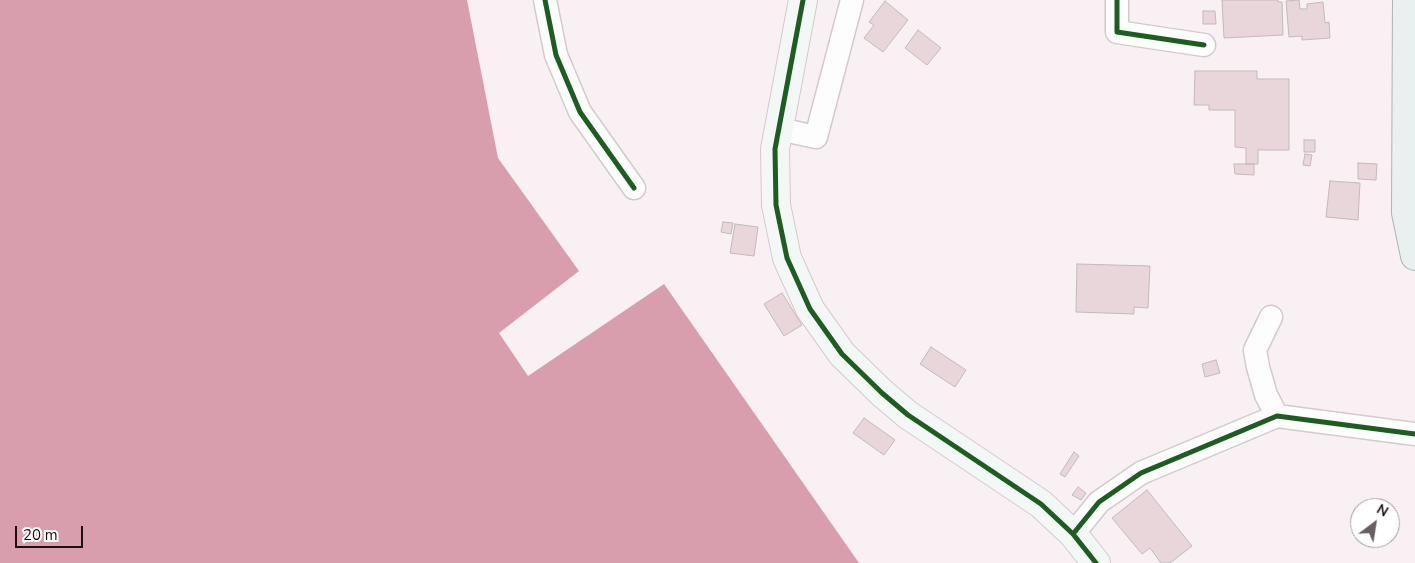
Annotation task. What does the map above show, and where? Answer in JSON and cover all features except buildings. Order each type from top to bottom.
[{"type":"main road","points":[[1407,0],[1411,212],[1415,256]]},
{"type":"street","points":[[545,0],[556,55],[580,112],[634,188]]},
{"type":"street","points":[[803,0],[775,149],[776,205],[787,258],[810,309],[842,354],[882,393],[908,415],[1042,504],[1073,534],[1096,563]]},
{"type":"street","points":[[779,130],[816,137],[852,0]]},
{"type":"street","points":[[1117,0],[1117,32],[1204,45]]},
{"type":"street","points":[[1271,317],[1256,350],[1258,367],[1266,395],[1276,416]]},
{"type":"street","points":[[1073,534],[1099,502],[1141,473],[1276,416],[1415,434]]},
{"type":"shaded area","points":[[0,0],[467,0],[498,158],[579,271],[499,333],[528,376],[664,284],[859,563],[0,563]]},
{"type":"cycle path","points":[[545,0],[556,55],[580,112],[634,188]]},
{"type":"cycle path","points":[[803,0],[775,149],[776,205],[787,258],[810,309],[842,354],[882,393],[908,415],[1041,504],[1073,534],[1096,563]]},
{"type":"cycle path","points":[[1117,0],[1117,32],[1204,45]]},
{"type":"cycle path","points":[[1073,534],[1099,502],[1141,473],[1277,416],[1415,434]]}]
